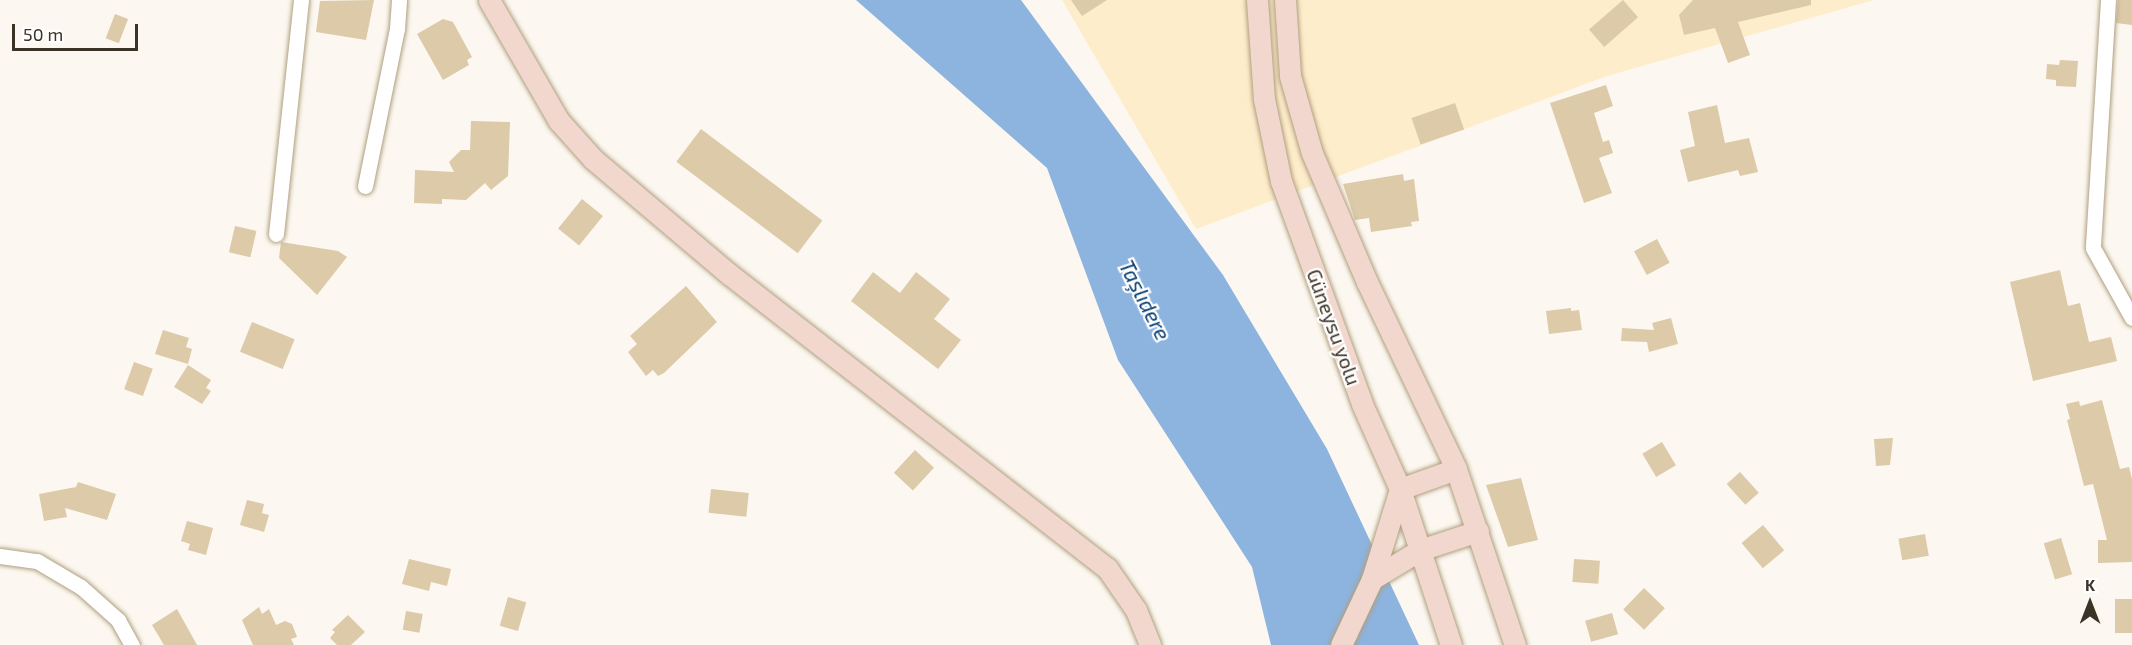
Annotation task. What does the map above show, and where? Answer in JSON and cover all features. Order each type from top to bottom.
[{"type":"main road","points":[[489,0],[559,121],[593,159],[729,274],[1107,568],[1136,610],[1150,645]]},
{"type":"main road","name":"Güneysu yolu","points":[[1257,0],[1262,88],[1281,181],[1362,404],[1400,489],[1451,645]]},
{"type":"main road","points":[[1285,0],[1290,76],[1312,153],[1367,282],[1456,469],[1515,645]]},
{"type":"main road","points":[[1341,645],[1372,579],[1400,489],[1456,469]]},
{"type":"main road","points":[[1372,579],[1420,550],[1478,531]]},
{"type":"street","points":[[276,234],[301,0]]},
{"type":"street","points":[[364,186],[397,29],[399,0]]},
{"type":"street","points":[[2108,0],[2093,248],[2132,318]]},
{"type":"street","points":[[0,556],[37,561],[81,586],[118,620],[132,645]]},
{"type":"shaded area","points":[[1062,0],[1874,0],[1607,76],[1196,229]]},
{"type":"water","name":"Taşlıdere","points":[[856,0],[1021,0],[1223,275],[1327,449],[1419,645],[1271,645],[1252,567],[1118,360],[1047,168]]},
{"type":"building","points":[[374,0],[366,40],[316,32],[320,1]]},
{"type":"building","points":[[1071,0],[1107,0],[1082,16]]},
{"type":"building","points":[[1623,0],[1638,17],[1604,47],[1589,30]]},
{"type":"building","points":[[1693,0],[1811,0],[1811,5],[1738,22],[1750,55],[1728,63],[1715,28],[1684,35],[1679,15]]},
{"type":"building","points":[[2118,0],[2132,0],[2132,25],[2116,23]]},
{"type":"building","points":[[115,14],[128,19],[119,43],[106,38]]},
{"type":"building","points":[[443,19],[453,22],[472,57],[467,60],[469,65],[443,80],[417,34]]},
{"type":"building","points":[[2060,60],[2078,61],[2076,87],[2056,86],[2056,80],[2046,79],[2047,64],[2059,65]]},
{"type":"building","points":[[1606,85],[1613,106],[1594,113],[1603,142],[1609,140],[1613,153],[1599,158],[1612,193],[1584,203],[1550,103]]},
{"type":"building","points":[[1455,103],[1464,129],[1421,144],[1412,118]]},
{"type":"building","points":[[1717,105],[1725,143],[1749,138],[1758,172],[1740,176],[1738,170],[1688,182],[1680,150],[1695,146],[1688,112]]},
{"type":"building","points":[[471,121],[510,122],[508,176],[491,190],[485,183],[466,200],[442,199],[442,204],[414,203],[415,170],[454,172],[449,162],[461,150],[470,150]]},
{"type":"building","points":[[701,129],[822,220],[798,253],[676,162]]},
{"type":"building","points":[[1403,174],[1404,181],[1414,179],[1419,221],[1411,222],[1412,226],[1371,232],[1369,218],[1355,220],[1343,184]]},
{"type":"building","points":[[582,199],[603,216],[579,246],[558,229]]},
{"type":"building","points":[[235,226],[256,231],[250,257],[229,252]]},
{"type":"building","points":[[1657,239],[1670,263],[1647,275],[1634,251]]},
{"type":"building","points":[[281,242],[338,251],[347,257],[317,295],[279,258]]},
{"type":"building","points":[[2060,270],[2068,306],[2080,303],[2089,342],[2111,337],[2117,361],[2033,381],[2010,282]]},
{"type":"building","points":[[873,272],[900,293],[916,272],[950,299],[934,319],[961,340],[938,369],[851,301]]},
{"type":"building","points":[[686,286],[717,322],[664,373],[658,376],[653,370],[646,376],[628,352],[637,344],[630,336]]},
{"type":"building","points":[[1571,308],[1571,311],[1579,310],[1582,330],[1549,334],[1546,311]]},
{"type":"building","points":[[1671,318],[1678,344],[1649,352],[1647,342],[1621,341],[1622,328],[1654,330],[1652,323]]},
{"type":"building","points":[[252,322],[295,339],[283,369],[240,352]]},
{"type":"building","points":[[163,330],[189,338],[186,347],[192,349],[188,364],[155,354]]},
{"type":"building","points":[[134,362],[153,369],[143,396],[124,389]]},
{"type":"building","points":[[188,365],[211,380],[206,388],[211,391],[202,404],[174,387]]},
{"type":"building","points":[[2102,400],[2120,469],[2129,467],[2132,479],[2132,562],[2098,563],[2098,540],[2107,540],[2093,484],[2084,486],[2067,420],[2070,419],[2066,404],[2079,401],[2080,406]]},
{"type":"building","points":[[1893,438],[1890,465],[1876,466],[1874,439]]},
{"type":"building","points":[[1662,442],[1676,465],[1656,477],[1642,454]]},
{"type":"building","points":[[915,450],[934,468],[913,490],[894,473]]},
{"type":"building","points":[[1740,472],[1759,493],[1745,505],[1727,484]]},
{"type":"building","points":[[1521,478],[1538,540],[1508,547],[1486,485]]},
{"type":"building","points":[[78,482],[116,494],[107,520],[65,508],[67,517],[44,521],[39,494],[76,487]]},
{"type":"building","points":[[711,489],[749,493],[746,517],[708,513]]},
{"type":"building","points":[[247,500],[264,504],[262,513],[269,515],[264,532],[240,525]]},
{"type":"building","points":[[187,521],[213,528],[206,555],[188,550],[190,544],[181,541]]},
{"type":"building","points":[[1763,525],[1784,550],[1763,568],[1742,543]]},
{"type":"building","points":[[1925,534],[1929,556],[1902,560],[1898,539]]},
{"type":"building","points":[[2061,538],[2072,574],[2055,580],[2044,543]]},
{"type":"building","points":[[409,559],[451,569],[447,586],[431,582],[429,591],[402,584]]},
{"type":"building","points":[[1574,559],[1600,561],[1598,584],[1572,582]]},
{"type":"building","points":[[1644,588],[1665,608],[1644,630],[1623,610]]},
{"type":"building","points":[[508,597],[526,602],[518,631],[500,626]]},
{"type":"building","points":[[2115,599],[2132,599],[2132,633],[2115,633]]},
{"type":"building","points":[[259,607],[262,614],[269,609],[276,625],[285,621],[292,624],[297,637],[291,639],[294,645],[253,645],[242,620]]},
{"type":"building","points":[[177,609],[197,645],[164,645],[152,625]]},
{"type":"building","points":[[406,611],[423,614],[419,633],[403,630]]},
{"type":"building","points":[[1612,613],[1618,634],[1591,642],[1585,621]]},
{"type":"building","points":[[348,615],[365,632],[351,645],[337,645],[330,638],[335,632],[332,630]]}]
